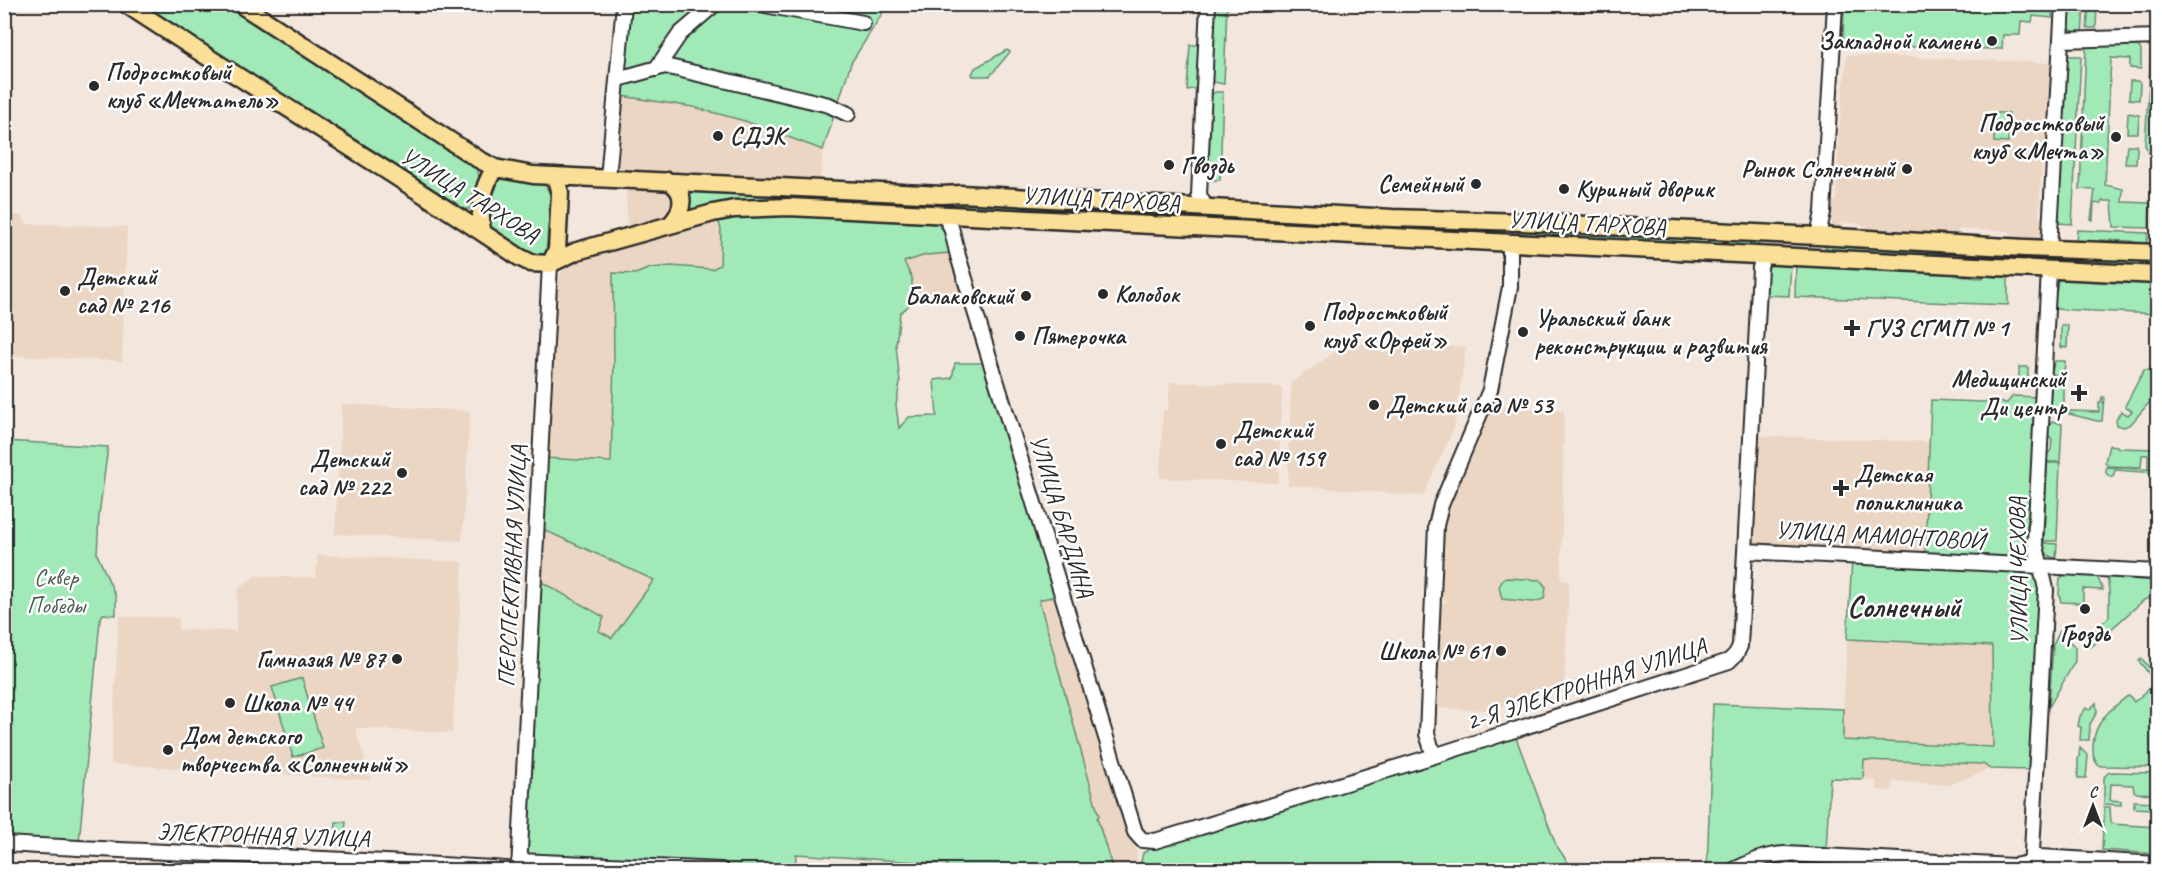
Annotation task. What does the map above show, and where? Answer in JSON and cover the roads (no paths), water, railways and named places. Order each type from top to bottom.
[{"type":"main road","name":"УЛИЦА ТАРХОВА","points":[[126,4],[531,263],[550,264],[577,251],[734,209],[789,207],[2157,275]]},
{"type":"main road","name":"УЛИЦА ТАРХОВА","points":[[240,4],[478,159],[495,168],[533,175],[2157,253]]},
{"type":"main road","points":[[482,232],[480,210],[488,178],[495,168]]},
{"type":"main road","points":[[550,264],[557,250],[560,193],[555,176]]},
{"type":"main road","points":[[668,181],[678,187],[682,200],[680,212],[671,224]]},
{"type":"main road","points":[[942,195],[944,215]]},
{"type":"main road","points":[[1205,228],[1206,208]]},
{"type":"main road","points":[[1763,255],[1764,233]]},
{"type":"main road","points":[[1817,258],[1818,236]]},
{"type":"main road","points":[[2049,249],[2049,270]]},
{"type":"main road","points":[[2091,272],[2092,250]]},
{"type":"street","points":[[608,178],[624,4]]},
{"type":"street","points":[[656,69],[680,34],[715,4]]},
{"type":"street","points":[[759,4],[863,23]]},
{"type":"street","points":[[1206,208],[1199,195],[1208,4]]},
{"type":"street","points":[[1818,236],[1823,212],[1835,4]]},
{"type":"street","points":[[2049,249],[2063,4]]},
{"type":"street","points":[[2061,40],[2157,37]]},
{"type":"street","points":[[618,79],[665,66],[690,70],[829,105],[848,114]]},
{"type":"street","name":"УЛИЦА БАРДИНА","points":[[944,215],[951,227],[1135,832]]},
{"type":"street","points":[[1434,756],[1427,731],[1436,526],[1441,505],[1490,390],[1510,287],[1510,243]]},
{"type":"street","name":"2-Я ЭЛЕКТРОННАЯ УЛИЦА","points":[[1135,832],[1142,840],[1155,841],[1434,756],[1729,662],[1740,646],[1760,268],[1763,255]]},
{"type":"street","name":"ПЕРСПЕКТИВНАЯ УЛИЦА","points":[[519,867],[550,264]]},
{"type":"street","name":"УЛИЦА ЧЕХОВА","points":[[2031,866],[2046,589],[2035,542],[2049,270]]},
{"type":"street","name":"УЛИЦА МАМОНТОВОЙ","points":[[1745,551],[2157,572]]},
{"type":"street","name":"ЭЛЕКТРОННАЯ УЛИЦА","points":[[4,844],[457,868],[720,870]]},
{"type":"street","points":[[1734,870],[1770,855],[1785,854],[2014,866],[2031,866],[2040,857],[2157,864]]},
{"type":"place","name":"Закладной камень","points":[[1992,41]]},
{"type":"place","name":"Подростковый клуб «Мечтатель»","points":[[94,86]]},
{"type":"place","name":"СДЭК","points":[[718,136]]},
{"type":"place","name":"Подростковый клуб «Мечта»","points":[[2116,137]]},
{"type":"place","name":"Гвоздь","points":[[1169,165]]},
{"type":"place","name":"Рынок Солнечный","points":[[1907,169]]},
{"type":"place","name":"Семейный","points":[[1476,184]]},
{"type":"place","name":"Куриный дворик","points":[[1564,189]]},
{"type":"place","name":"Детский сад № 216","points":[[65,291]]},
{"type":"place","name":"Колобок","points":[[1103,294]]},
{"type":"place","name":"Балаковский","points":[[1026,296]]},
{"type":"place","name":"Подростковый клуб «Орфей»","points":[[1310,326]]},
{"type":"place","name":"ГУЗ СГМП № 1","points":[[1852,328]]},
{"type":"place","name":"Уральский банк реконструкции и развития","points":[[1523,332]]},
{"type":"place","name":"Пятерочка","points":[[1020,336]]},
{"type":"place","name":"Медицинский Ди центр","points":[[2079,393]]},
{"type":"place","name":"Детский сад № 53","points":[[1374,405]]},
{"type":"place","name":"Детский сад № 159","points":[[1221,444]]},
{"type":"place","name":"Детский сад № 222","points":[[402,473]]},
{"type":"place","name":"Детская поликлиника","points":[[1841,488]]},
{"type":"place","name":"Гроздь","points":[[2085,609]]},
{"type":"place","name":"Школа № 61","points":[[1501,651]]},
{"type":"place","name":"Гимназия № 87","points":[[397,659]]},
{"type":"place","name":"Школа № 44","points":[[230,703]]},
{"type":"place","name":"Дом детского творчества «Солнечный»","points":[[168,750]]},
{"type":"district","name":"Солнечный","points":[[1904,607]]},
{"type":"park label","name":"Сквер Победы","points":[[56,591]]}]
